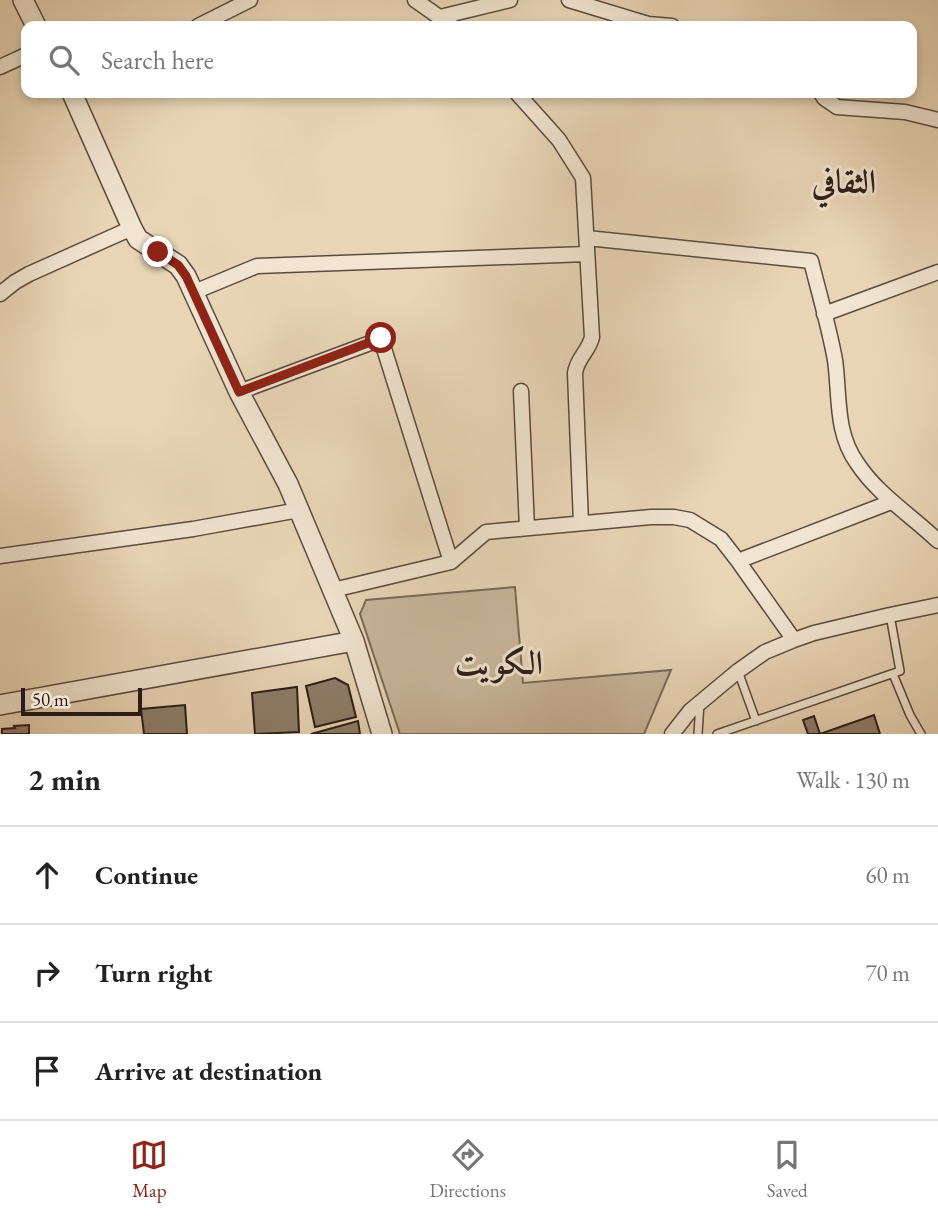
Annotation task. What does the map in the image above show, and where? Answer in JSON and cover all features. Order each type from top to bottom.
[{"type":"street","points":[[23,0],[34,21]]},
{"type":"street","points":[[208,21],[250,0]]},
{"type":"street","points":[[415,0],[445,21]]},
{"type":"street","points":[[440,17],[510,0]]},
{"type":"street","points":[[569,0],[641,21]]},
{"type":"street","points":[[0,67],[21,57]]},
{"type":"street","points":[[74,98],[138,239],[178,265],[186,276],[239,392],[288,484],[354,641],[382,734]]},
{"type":"street","points":[[521,98],[559,140],[583,178],[592,337],[587,352],[576,364],[575,373],[581,523]]},
{"type":"street","points":[[824,98],[837,107],[905,112],[938,120]]},
{"type":"street","points":[[0,294],[29,274],[132,228]]},
{"type":"street","points":[[587,238],[811,261],[835,360],[839,414],[844,439],[856,463],[891,502],[938,541]]},
{"type":"street","points":[[194,292],[257,266],[587,254]]},
{"type":"street","points":[[824,314],[938,272]]},
{"type":"street","points":[[239,392],[381,338],[451,562]]},
{"type":"street","points":[[522,391],[527,528]]},
{"type":"street","points":[[738,561],[891,502]]},
{"type":"street","points":[[0,556],[193,529],[299,510]]},
{"type":"street","points":[[333,590],[451,562],[486,532],[674,517],[690,520],[720,539],[794,640]]},
{"type":"street","points":[[672,734],[700,702],[738,670],[765,652],[794,640],[938,605]]},
{"type":"street","points":[[0,705],[354,641]]},
{"type":"lane","points":[[717,734],[900,671],[890,615]]},
{"type":"lane","points":[[738,670],[756,721]]},
{"type":"lane","points":[[893,674],[921,734]]},
{"type":"lane","points":[[698,734],[700,702]]},
{"type":"shaded area","points":[[515,587],[523,683],[671,670],[644,734],[400,734],[360,614],[366,600]]},
{"type":"building","points":[[335,678],[348,685],[356,717],[315,727],[306,686]]},
{"type":"building","points":[[297,687],[299,732],[255,734],[252,693]]},
{"type":"building","points":[[185,705],[187,734],[144,734],[141,709]]},
{"type":"building","points":[[874,715],[880,734],[820,734]]},
{"type":"building","points":[[814,716],[820,734],[808,734],[803,720]]},
{"type":"building","points":[[358,721],[360,734],[311,734]]},
{"type":"building","points":[[29,725],[29,734],[2,734],[2,729]]},
{"type":"district","name":"الثقافي","points":[[844,181]]},
{"type":"district","name":"الكويت","points":[[499,662]]},
{"type":"route","points":[[158,252],[178,265],[186,276],[239,392],[381,338]]}]
